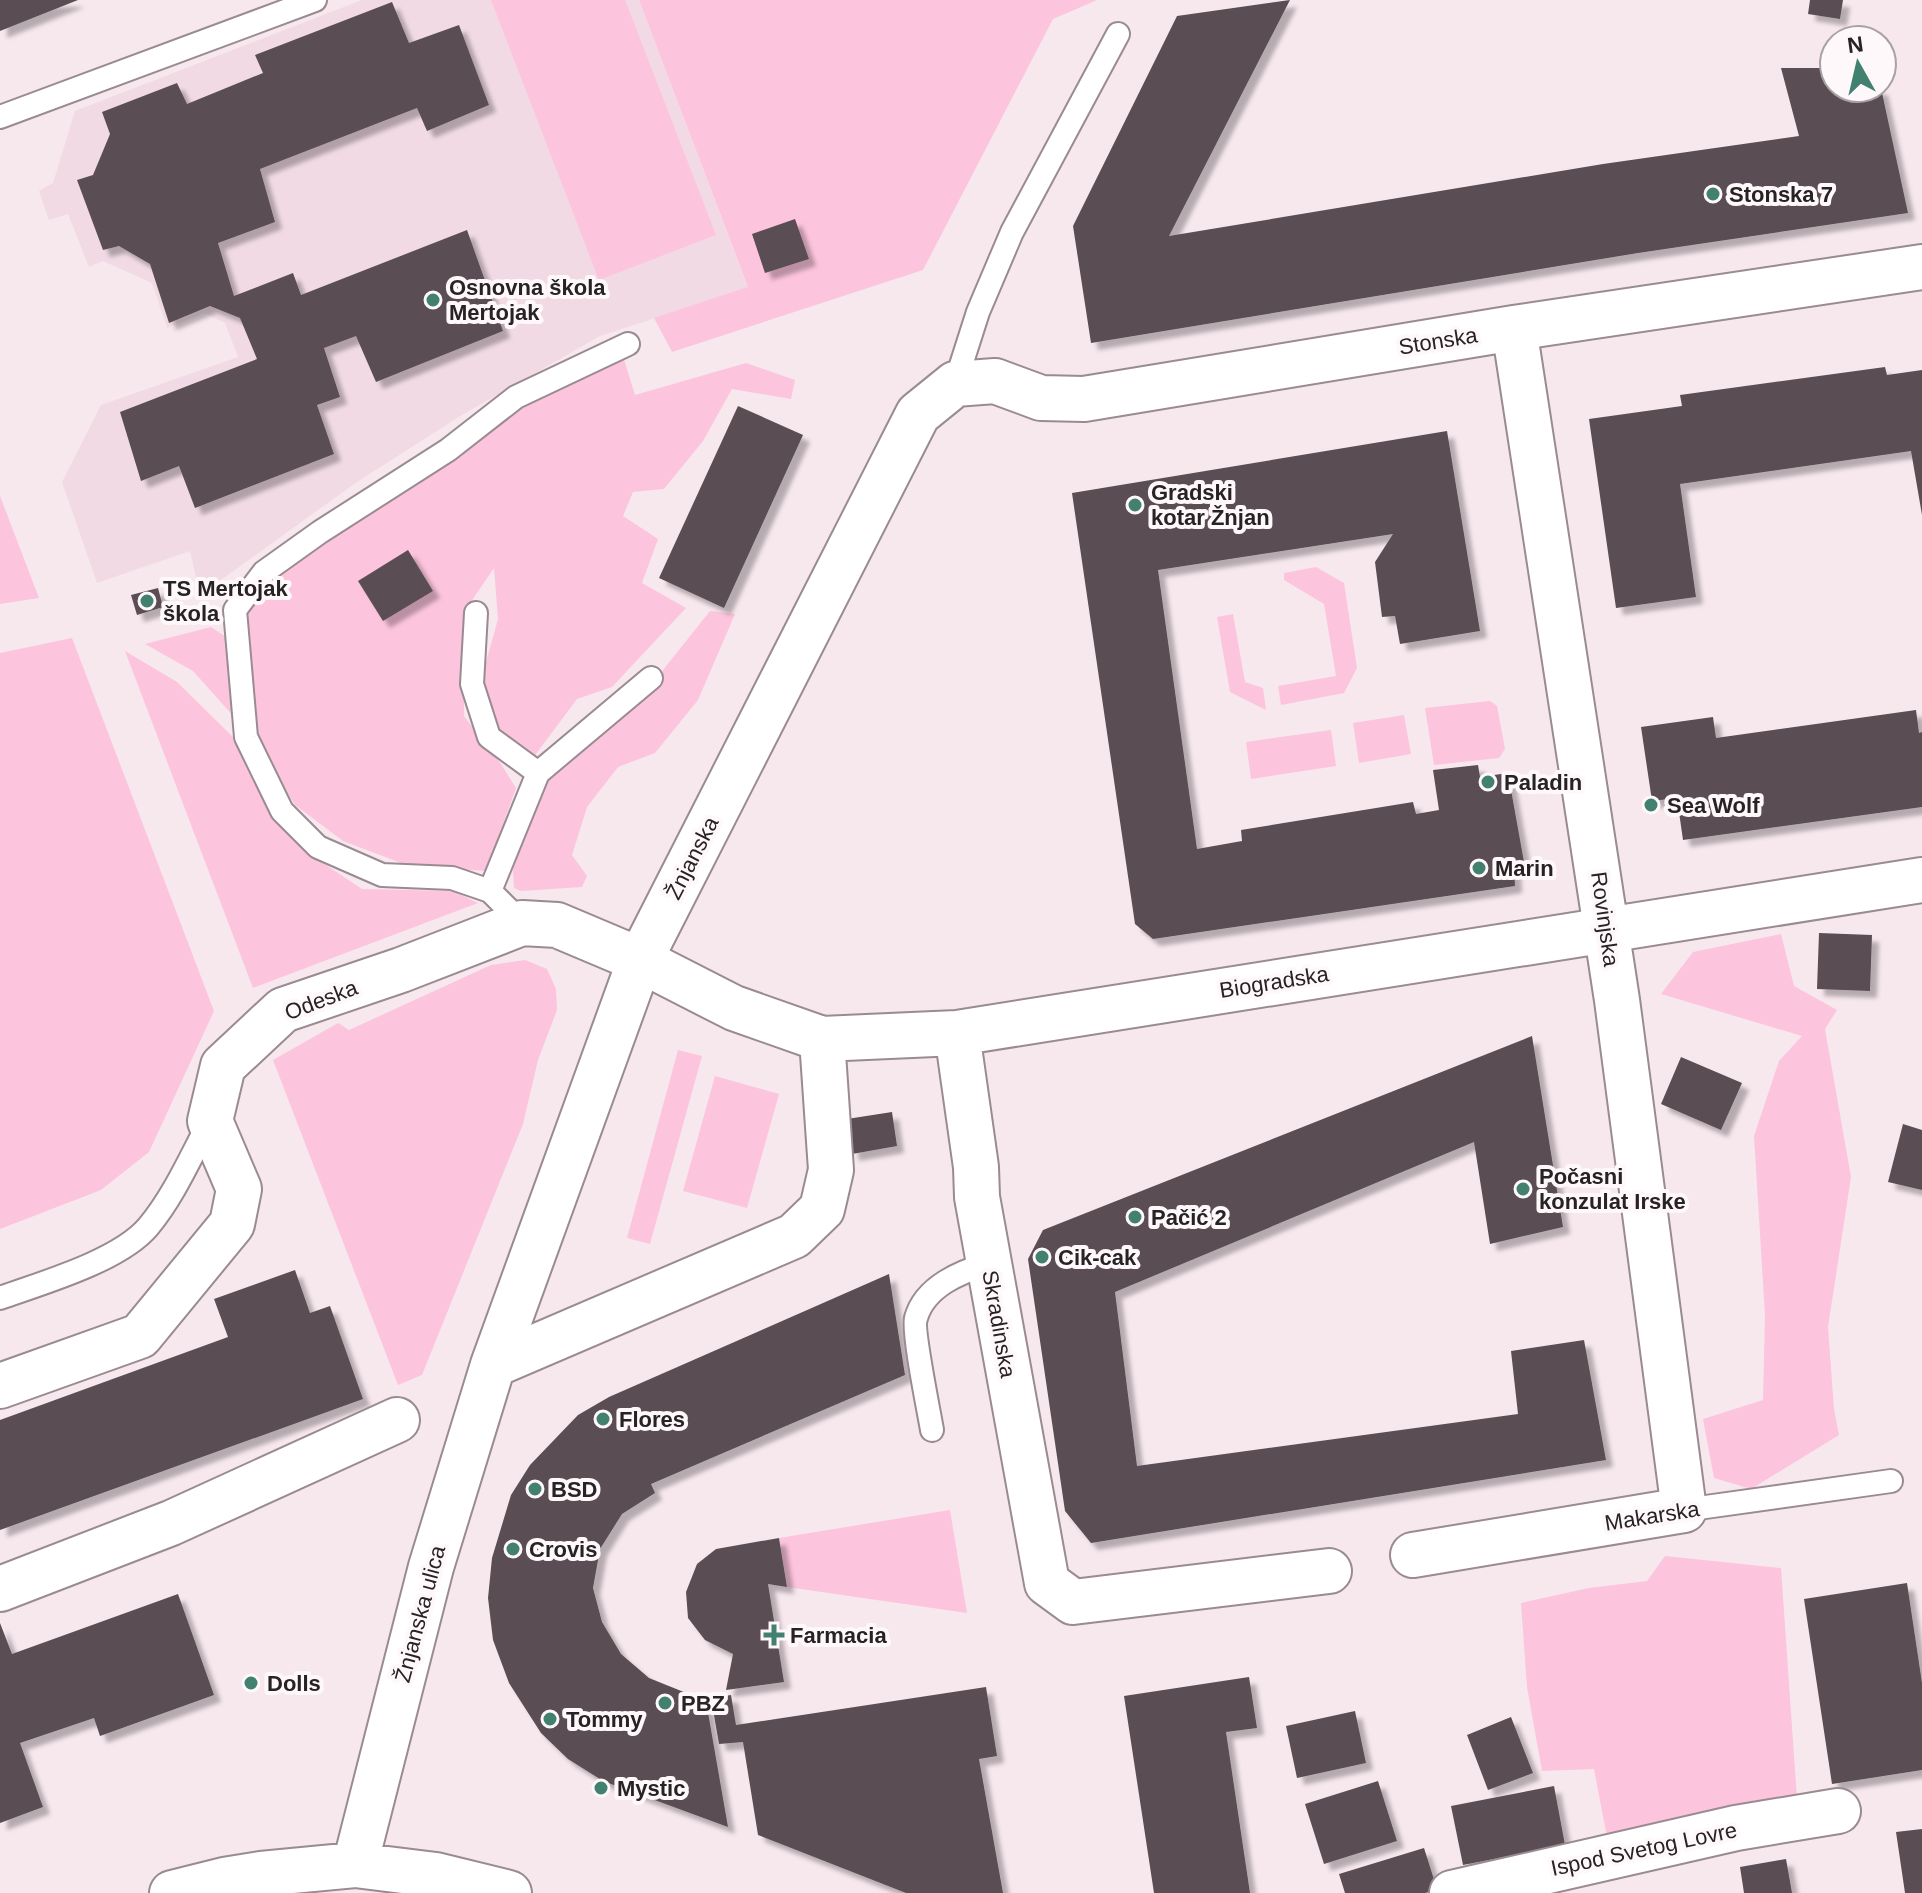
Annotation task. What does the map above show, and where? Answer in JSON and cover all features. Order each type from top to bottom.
[{"type":"street","name":"Stonska","points":[[955,384],[995,381],[1041,398],[1084,399],[1514,328],[1922,267]]},
{"type":"street","name":"Rovinjska","points":[[1514,328],[1607,929],[1684,1510]]},
{"type":"street","name":"Žnjanska","points":[[493,1365],[640,960],[918,414],[955,384]]},
{"type":"street","name":"Biogradska","points":[[640,960],[734,1008],[822,1039],[957,1033],[1922,880]]},
{"type":"street","name":"Odeska","points":[[210,1121],[223,1066],[283,1010],[401,970],[522,923],[557,925],[640,960]]},
{"type":"street","name":"Skradinska","points":[[957,1033],[976,1167],[977,1197],[1047,1583],[1073,1602],[1329,1571]]},
{"type":"street","points":[[493,1365],[794,1236],[822,1209],[831,1170],[822,1039]]},
{"type":"street","points":[[0,1386],[140,1336],[232,1224],[239,1189],[210,1121]]},
{"type":"street","name":"Žnjanska ulica","points":[[355,1865],[431,1567],[493,1365]]},
{"type":"street","points":[[0,1589],[171,1523],[397,1420]]},
{"type":"street","name":"Makarska","points":[[1413,1555],[1684,1510]]},
{"type":"street","name":"Ispod Svetog Lovre","points":[[1452,1893],[1736,1828],[1838,1811]]},
{"type":"street","points":[[172,1893],[249,1876],[355,1865],[436,1875],[509,1893]]},
{"type":"lane","points":[[0,117],[315,0]]},
{"type":"lane","points":[[955,384],[978,312],[1012,232],[1118,34]]},
{"type":"lane","points":[[522,923],[490,891],[452,878],[382,875],[318,847],[282,811],[246,737],[235,610],[264,572],[448,450],[516,397],[628,344]]},
{"type":"lane","points":[[476,613],[472,684],[489,737],[538,773]]},
{"type":"lane","points":[[490,891],[538,773],[651,678]]},
{"type":"lane","points":[[0,1298],[103,1260],[147,1229],[182,1175],[210,1121]]},
{"type":"lane","points":[[932,1430],[915,1319],[927,1298],[953,1275],[989,1263]]},
{"type":"lane","name":"Makarska","points":[[1684,1510],[1891,1481]]},
{"type":"shaded area","name":"Osnovna škola Mertojak","points":[[362,0],[639,0],[748,288],[600,336],[462,415],[357,482],[200,595],[190,551],[97,583],[62,482],[101,405],[238,357],[225,323],[204,313],[167,328],[152,283],[103,261],[89,267],[68,214],[49,220],[39,191],[53,183],[75,111]]},
{"type":"shaded area","points":[[491,0],[625,0],[716,235],[599,280]]},
{"type":"shaded area","points":[[639,0],[1097,0],[1053,19],[923,270],[672,352],[654,318],[748,287]]},
{"type":"shaded area","points":[[622,353],[635,395],[746,363],[795,380],[791,399],[732,389],[703,441],[664,489],[633,492],[623,516],[658,539],[642,583],[686,608],[612,687],[577,699],[533,758],[493,729],[480,684],[498,619],[494,568],[464,612],[464,716],[516,788],[486,871],[409,866],[343,841],[295,805],[253,736],[242,612],[270,575],[516,406]]},
{"type":"shaded area","points":[[0,496],[39,598],[0,604]]},
{"type":"shaded area","points":[[1316,567],[1344,583],[1357,668],[1344,693],[1281,705],[1278,686],[1336,676],[1324,604],[1284,580],[1284,573]]},
{"type":"shaded area","points":[[710,611],[735,614],[698,700],[655,753],[618,767],[587,807],[572,855],[587,876],[582,887],[521,891],[514,888],[513,871],[520,831],[545,778],[659,675]]},
{"type":"shaded area","points":[[1233,614],[1245,682],[1263,688],[1266,710],[1230,692],[1217,617]]},
{"type":"shaded area","points":[[211,627],[226,637],[236,719],[193,671],[145,644]]},
{"type":"shaded area","points":[[72,638],[214,1011],[149,1152],[101,1190],[0,1229],[0,653]]},
{"type":"shaded area","points":[[125,651],[177,682],[234,738],[269,809],[305,851],[362,889],[453,891],[478,903],[253,988]]},
{"type":"shaded area","points":[[1490,701],[1497,706],[1505,749],[1499,758],[1434,765],[1425,708]]},
{"type":"shaded area","points":[[1404,715],[1411,754],[1359,763],[1353,723]]},
{"type":"shaded area","points":[[1331,730],[1336,766],[1251,779],[1246,742]]},
{"type":"shaded area","points":[[1781,934],[1794,986],[1837,1010],[1825,1029],[1851,1177],[1828,1327],[1839,1435],[1751,1489],[1714,1478],[1703,1419],[1763,1400],[1765,1315],[1754,1136],[1779,1061],[1802,1036],[1661,994],[1693,952]]},
{"type":"shaded area","points":[[525,960],[547,969],[556,989],[557,1010],[538,1060],[523,1124],[422,1375],[398,1385],[273,1060],[338,1023],[349,1030],[491,965]]},
{"type":"shaded area","points":[[678,1050],[702,1056],[650,1244],[627,1238]]},
{"type":"shaded area","points":[[715,1076],[779,1094],[747,1208],[683,1191]]},
{"type":"shaded area","points":[[950,1510],[967,1613],[787,1587],[779,1538]]},
{"type":"shaded area","points":[[1665,1556],[1781,1568],[1797,1799],[1607,1837],[1594,1769],[1542,1771],[1527,1687],[1521,1603],[1589,1588],[1647,1581]]},
{"type":"building","points":[[0,0],[78,0],[0,31]]},
{"type":"building","points":[[1290,0],[1169,236],[1603,164],[1799,136],[1781,68],[1818,68],[1818,104],[1884,104],[1908,213],[1638,253],[1091,343],[1073,226],[1177,16]]},
{"type":"building","points":[[1810,0],[1843,0],[1840,19],[1808,14]]},
{"type":"building","points":[[392,2],[409,43],[459,25],[489,105],[427,131],[417,108],[260,169],[275,222],[218,243],[234,296],[293,273],[301,295],[467,230],[503,331],[376,382],[356,336],[324,348],[340,397],[317,405],[334,454],[195,508],[179,466],[141,481],[120,412],[257,359],[240,318],[210,306],[169,323],[150,264],[119,246],[103,250],[77,180],[93,175],[110,134],[102,112],[177,83],[187,104],[263,73],[255,55]]},
{"type":"building","points":[[795,219],[809,259],[765,273],[752,234]]},
{"type":"building","points":[[1885,367],[1887,375],[1922,370],[1922,515],[1911,451],[1680,484],[1696,597],[1616,608],[1589,419],[1682,406],[1680,395]]},
{"type":"building","points":[[738,406],[803,435],[724,608],[659,578]]},
{"type":"building","points":[[1447,431],[1480,631],[1400,644],[1395,616],[1382,617],[1375,562],[1393,534],[1158,570],[1197,849],[1242,841],[1241,830],[1413,802],[1416,814],[1439,810],[1433,770],[1478,765],[1480,777],[1508,773],[1524,862],[1514,864],[1515,886],[1153,939],[1135,924],[1072,493]]},
{"type":"building","points":[[408,550],[433,591],[383,621],[358,581]]},
{"type":"building","name":"TS Mertojak škola","points":[[158,588],[163,607],[137,615],[131,595]]},
{"type":"building","points":[[1916,710],[1919,733],[1922,732],[1922,807],[1683,840],[1677,798],[1652,801],[1641,727],[1713,717],[1716,738]]},
{"type":"building","points":[[1819,933],[1872,935],[1870,991],[1817,989]]},
{"type":"building","points":[[1532,1036],[1563,1227],[1490,1244],[1474,1142],[1115,1292],[1137,1466],[1518,1414],[1511,1351],[1584,1340],[1606,1460],[1091,1543],[1065,1511],[1028,1259],[1043,1230]]},
{"type":"building","points":[[1681,1057],[1742,1083],[1721,1130],[1661,1104]]},
{"type":"building","points":[[892,1112],[897,1146],[852,1154],[847,1119]]},
{"type":"building","points":[[1903,1124],[1922,1130],[1922,1190],[1888,1182]]},
{"type":"building","points":[[295,1270],[310,1313],[330,1306],[363,1399],[0,1530],[0,1420],[228,1337],[214,1299]]},
{"type":"building","points":[[889,1274],[905,1375],[651,1484],[655,1493],[622,1514],[600,1549],[593,1588],[602,1622],[621,1654],[649,1678],[706,1701],[728,1827],[603,1781],[568,1759],[541,1733],[509,1683],[493,1640],[488,1598],[492,1558],[511,1495],[530,1465],[578,1415],[609,1397]]},
{"type":"building","points":[[779,1538],[787,1587],[768,1584],[784,1682],[726,1690],[733,1654],[705,1640],[688,1618],[686,1592],[697,1564],[716,1549]]},
{"type":"building","points":[[1907,1583],[1922,1683],[1922,1770],[1832,1784],[1804,1599]]},
{"type":"building","points":[[178,1594],[214,1695],[100,1736],[94,1718],[20,1743],[43,1807],[0,1823],[0,1623],[12,1654]]},
{"type":"building","points":[[1249,1677],[1257,1728],[1226,1732],[1250,1893],[1154,1893],[1124,1696]]},
{"type":"building","points":[[986,1687],[997,1756],[979,1759],[1003,1893],[906,1893],[758,1835],[743,1742],[719,1744],[711,1698],[731,1695],[736,1725]]},
{"type":"building","points":[[1355,1711],[1366,1763],[1297,1778],[1286,1726]]},
{"type":"building","points":[[1511,1717],[1533,1773],[1488,1790],[1467,1735]]},
{"type":"building","points":[[1378,1781],[1397,1841],[1324,1864],[1305,1804]]},
{"type":"building","points":[[1554,1786],[1565,1845],[1463,1865],[1451,1806]]},
{"type":"building","points":[[1922,1829],[1922,1893],[1905,1893],[1896,1832]]},
{"type":"building","points":[[1424,1848],[1437,1889],[1425,1893],[1345,1893],[1339,1874]]},
{"type":"building","points":[[1786,1859],[1792,1893],[1744,1893],[1740,1867]]},
{"type":"place","name":"Stonska 7","points":[[1713,194]]},
{"type":"place","name":"Osnovna škola Mertojak","points":[[433,300]]},
{"type":"place","name":"Gradski kotar Žnjan","points":[[1135,505]]},
{"type":"place","name":"TS Mertojak škola","points":[[147,601]]},
{"type":"place","name":"Paladin","points":[[1488,782]]},
{"type":"place","name":"Sea Wolf","points":[[1651,805]]},
{"type":"place","name":"Marin","points":[[1479,868]]},
{"type":"place","name":"Počasni konzulat Irske","points":[[1523,1189]]},
{"type":"place","name":"Pačić 2","points":[[1135,1217]]},
{"type":"place","name":"Cik-cak","points":[[1042,1257]]},
{"type":"place","name":"Flores","points":[[603,1419]]},
{"type":"place","name":"BSD","points":[[535,1489]]},
{"type":"place","name":"Crovis","points":[[513,1549]]},
{"type":"place","name":"Farmacia","points":[[774,1635]]},
{"type":"place","name":"Dolls","points":[[251,1683]]},
{"type":"place","name":"PBZ","points":[[665,1703]]},
{"type":"place","name":"Tommy","points":[[550,1719]]},
{"type":"place","name":"Mystic","points":[[601,1788]]}]
